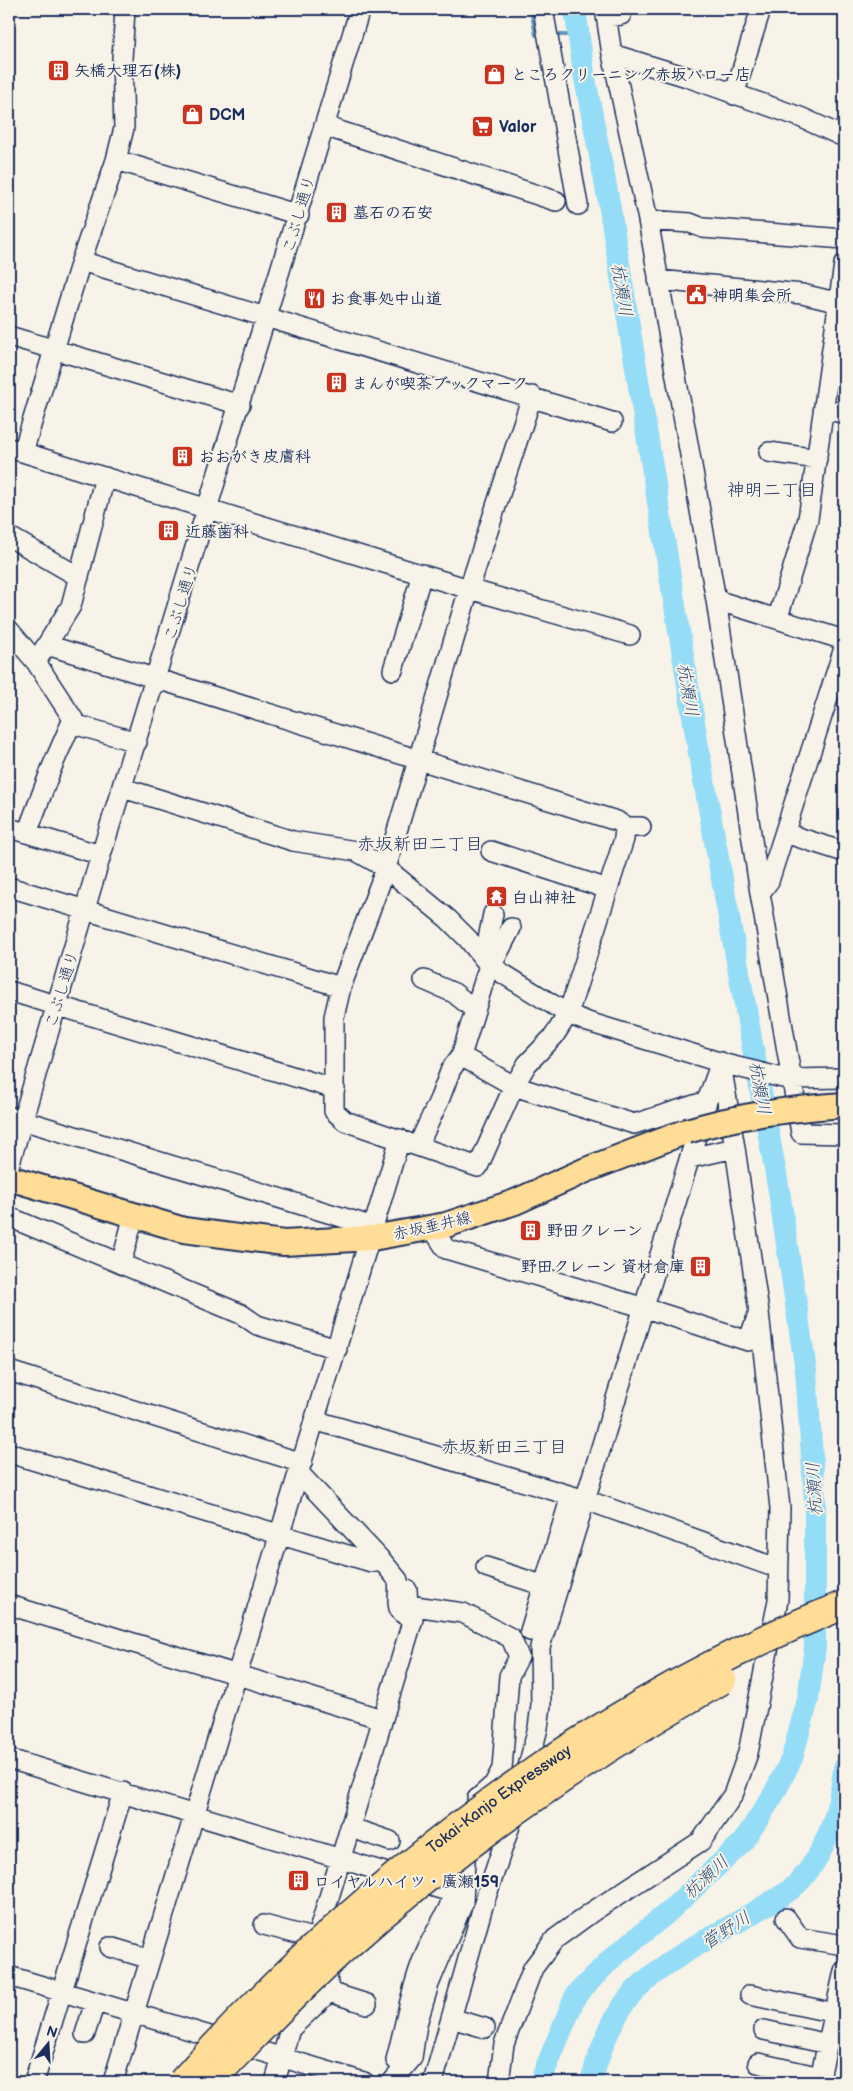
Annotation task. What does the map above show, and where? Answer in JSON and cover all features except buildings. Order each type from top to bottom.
[{"type":"highway","name":"Tokai-Kanjo Expressway","points":[[182,2082],[256,2004],[333,1932],[411,1865],[499,1797],[585,1738],[668,1688],[790,1627],[844,1605]]},
{"type":"highway","name":"Tokai-Kanjo Expressway","points":[[210,2082],[269,2020],[344,1948],[427,1877],[508,1816],[600,1753],[680,1704],[751,1664],[844,1618]]},
{"type":"main road","name":"赤坂垂井線","points":[[9,1178],[184,1230],[284,1243],[372,1238],[432,1228],[515,1202],[586,1170],[687,1131],[777,1110],[844,1105]]},
{"type":"street","points":[[125,9],[122,60],[124,128],[116,160],[81,261],[54,351],[16,450],[469,589],[630,635]]},
{"type":"street","name":"こぶし通り","points":[[9,1166],[15,1118],[56,1005],[299,215],[360,9]]},
{"type":"street","points":[[543,9],[578,205]]},
{"type":"street","points":[[734,95],[761,9]]},
{"type":"street","points":[[611,12],[612,54],[648,220],[716,600],[787,1079],[802,1133],[844,1134]]},
{"type":"street","points":[[612,54],[626,57],[800,117],[844,137]]},
{"type":"street","points":[[324,126],[556,201]]},
{"type":"street","points":[[116,160],[299,215]]},
{"type":"street","points":[[648,220],[690,223],[703,228],[844,239]]},
{"type":"street","points":[[81,261],[532,396],[612,422]]},
{"type":"street","points":[[778,618],[808,519],[842,303],[844,264]]},
{"type":"street","points":[[658,280],[802,294],[842,303]]},
{"type":"street","points":[[9,336],[240,406]]},
{"type":"street","points":[[47,644],[156,679],[420,760],[617,821],[633,827],[624,839],[568,1014],[554,1036],[527,1064],[514,1086],[478,1167],[345,1121],[334,1111],[334,1017],[341,987],[386,868],[420,760],[469,589],[532,396]]},
{"type":"street","points":[[824,408],[844,414]]},
{"type":"street","points":[[769,452],[817,459]]},
{"type":"street","points":[[36,662],[71,606],[105,477]]},
{"type":"street","points":[[10,537],[79,577]]},
{"type":"street","points":[[393,670],[422,574]]},
{"type":"street","points":[[716,600],[844,640]]},
{"type":"street","points":[[9,630],[36,662],[77,725],[136,742]]},
{"type":"street","points":[[760,893],[769,881],[844,648]]},
{"type":"street","points":[[28,833],[52,767],[73,719]]},
{"type":"street","points":[[123,788],[293,841],[356,852],[386,868],[448,919],[468,938],[488,964],[568,1014],[588,1022],[725,1064],[787,1079],[844,1078]]},
{"type":"street","points":[[9,828],[101,855]]},
{"type":"street","points":[[785,832],[844,852]]},
{"type":"street","points":[[491,851],[608,889]]},
{"type":"street","points":[[9,887],[341,987]]},
{"type":"street","points":[[418,1146],[440,1098],[450,1069],[461,1056],[488,964],[493,914]]},
{"type":"street","points":[[488,964],[511,928]]},
{"type":"street","points":[[424,980],[454,993],[475,1010]]},
{"type":"street","points":[[9,991],[334,1089]]},
{"type":"street","points":[[461,1056],[514,1086],[634,1124],[707,1101]]},
{"type":"street","points":[[530,1631],[579,1498],[645,1308],[707,1101],[725,1064]]},
{"type":"street","points":[[499,2082],[504,2044],[533,1968],[555,1939],[592,1912],[701,1841],[732,1795],[748,1753],[778,1600],[780,1508],[759,1312],[735,1148],[725,1064]]},
{"type":"street","points":[[15,1118],[360,1223],[372,1238]]},
{"type":"street","points":[[113,2082],[281,1534],[314,1420],[372,1238],[400,1139]]},
{"type":"street","points":[[690,1158],[735,1148]]},
{"type":"street","points":[[121,1264],[134,1215]]},
{"type":"street","points":[[9,1217],[241,1314],[257,1325],[336,1349]]},
{"type":"street","points":[[432,1228],[446,1249],[645,1308],[748,1341],[759,1312]]},
{"type":"street","points":[[9,1371],[300,1468],[407,1591],[408,1606],[463,1613],[511,1638],[519,1657],[509,1676],[502,1770],[494,1784],[472,1803],[466,1818],[463,1903],[429,1984],[417,2024],[412,2058],[392,2082]]},
{"type":"street","points":[[314,1420],[579,1498],[768,1565]]},
{"type":"street","points":[[9,1453],[371,1562],[382,1562]]},
{"type":"street","points":[[439,2081],[451,2018],[483,1906],[519,1798],[538,1728],[541,1705],[540,1647],[579,1498]]},
{"type":"street","points":[[486,1567],[545,1586]]},
{"type":"street","points":[[275,2082],[349,1827],[413,1619],[406,1616],[398,1608],[398,1580]]},
{"type":"street","points":[[9,1605],[382,1718]]},
{"type":"street","points":[[9,1759],[454,1893],[449,1911],[430,1945],[414,1986],[392,2082]]},
{"type":"street","points":[[34,2082],[122,1792]]},
{"type":"street","points":[[349,1827],[390,1841]]},
{"type":"street","points":[[786,1918],[793,1939],[844,1945]]},
{"type":"street","points":[[322,1920],[329,1992]]},
{"type":"street","points":[[264,1925],[316,1939]]},
{"type":"street","points":[[110,1947],[150,1959]]},
{"type":"street","points":[[758,2063],[820,2080],[844,1971]]},
{"type":"street","points":[[9,1976],[364,2082]]},
{"type":"street","points":[[329,1992],[367,2004]]},
{"type":"street","points":[[290,2029],[329,1992]]},
{"type":"street","points":[[750,1995],[835,2013]]},
{"type":"street","points":[[85,2034],[95,2002]]},
{"type":"street","points":[[451,2018],[485,2028]]},
{"type":"street","points":[[764,2030],[828,2044]]},
{"type":"street","points":[[380,2082],[396,2060]]},
{"type":"waterway","points":[[531,9],[536,35],[542,35]]},
{"type":"waterway","name":"杭瀬川","points":[[540,2082],[576,1995],[612,1958],[666,1914],[743,1842],[774,1794],[792,1758],[808,1699],[815,1647],[815,1501],[806,1371],[779,1191],[700,759],[608,197],[584,74],[575,9]]},
{"type":"waterway","points":[[554,35],[579,35]]},
{"type":"waterway","name":"菅野川","points":[[591,2082],[599,2055],[616,2016],[643,1983],[684,1953],[788,1892],[807,1873],[816,1860],[830,1831],[839,1800],[844,1768]]},
{"type":"place","name":"矢橋大理石(株)","points":[[58,70]]},
{"type":"place","name":"ところクリーニング赤坂バロー店","points":[[495,74]]},
{"type":"place","name":"DCM","points":[[193,114]]},
{"type":"place","name":"Valor","points":[[483,126]]},
{"type":"place","name":"墓石の石安","points":[[337,212]]},
{"type":"place","name":"神明集会所","points":[[696,295]]},
{"type":"place","name":"お食事処中山道","points":[[314,298]]},
{"type":"place","name":"まんが喫茶ブックマーク","points":[[336,383]]},
{"type":"place","name":"おおがき皮膚科","points":[[183,456]]},
{"type":"place","name":"近藤歯科","points":[[169,531]]},
{"type":"place","name":"白山神社","points":[[496,897]]},
{"type":"place","name":"野田クレーン","points":[[531,1230]]},
{"type":"place","name":"野田クレーン 資材倉庫","points":[[701,1266]]},
{"type":"place","name":"ロイヤルハイツ・廣瀬159","points":[[298,1881]]},
{"type":"district","name":"神明二丁目","points":[[772,490]]},
{"type":"district","name":"赤坂新田二丁目","points":[[420,844]]},
{"type":"district","name":"赤坂新田三丁目","points":[[504,1447]]}]
